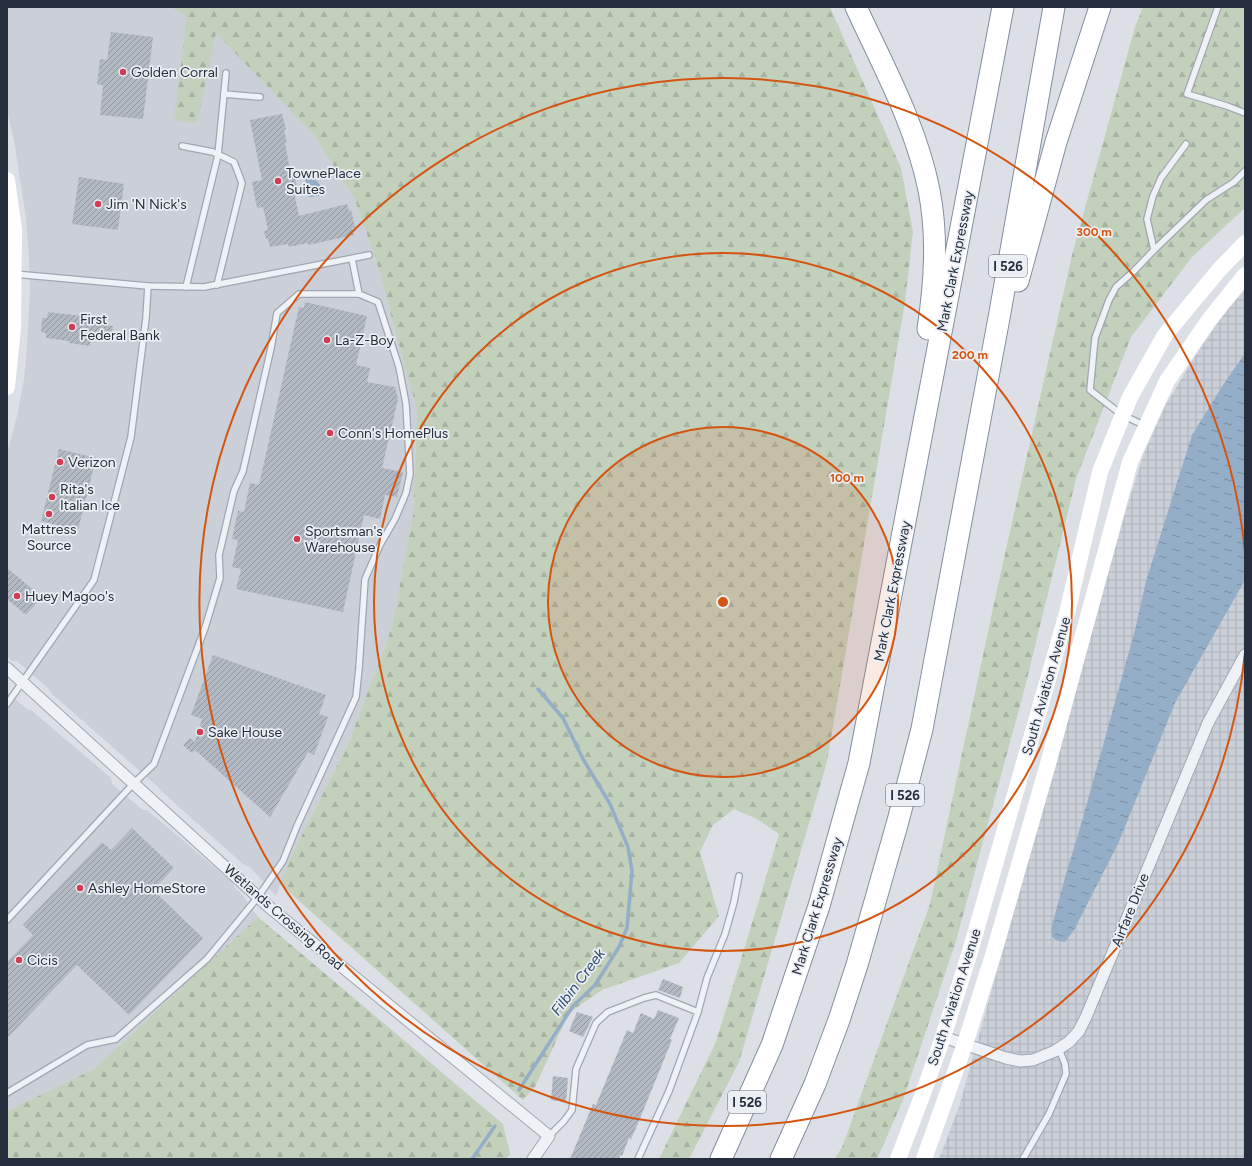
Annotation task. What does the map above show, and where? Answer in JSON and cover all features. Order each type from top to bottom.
[{"type":"highway","points":[[856,7],[895,88],[922,163],[929,190],[935,250],[934,290],[907,453],[868,715]]},
{"type":"highway","name":"Mark Clark Expressway","points":[[721,1159],[772,1045],[819,906],[858,763],[1003,7]]},
{"type":"highway","name":"I 526","points":[[781,1159],[815,1084],[839,1020],[857,965],[882,879],[922,728],[1001,311],[1054,7]]},
{"type":"highway","points":[[960,525],[1013,298],[1056,142],[1100,7]]},
{"type":"street","points":[[7,180],[14,230],[9,274],[13,327],[7,387]]},
{"type":"street","name":"South Aviation Avenue","points":[[898,1159],[943,1038],[969,955],[1067,613],[1100,472],[1130,397],[1165,335],[1219,270],[1245,243]]},
{"type":"street","name":"South Aviation Avenue","points":[[924,1159],[965,1044],[989,967],[1048,764],[1130,462],[1167,381],[1209,320],[1245,276]]},
{"type":"street","name":"Airfare Drive","points":[[943,1038],[1020,1061],[1039,1058],[1059,1049],[1074,1036],[1082,1024],[1208,723],[1245,655]]},
{"type":"street","name":"Wetlands Crossing Road","points":[[7,668],[258,897],[549,1136]]},
{"type":"street","points":[[533,1159],[549,1136]]},
{"type":"lane","points":[[1218,7],[1187,94],[1245,113]]},
{"type":"lane","points":[[186,287],[218,155],[226,73]]},
{"type":"lane","points":[[224,94],[260,97]]},
{"type":"lane","points":[[1154,250],[1147,219],[1153,196],[1161,178],[1186,144]]},
{"type":"lane","points":[[182,146],[213,152],[234,162],[242,183],[217,285]]},
{"type":"lane","points":[[1146,426],[1122,416],[1090,390],[1096,338],[1109,300],[1116,287],[1206,200],[1234,182],[1245,172]]},
{"type":"lane","points":[[9,274],[148,286],[204,287],[369,255]]},
{"type":"lane","points":[[352,259],[359,294]]},
{"type":"lane","points":[[7,704],[94,580],[131,437],[146,318],[148,286]]},
{"type":"lane","points":[[7,920],[134,783],[154,764],[205,628],[220,578],[219,555],[234,492],[243,471],[271,348],[277,313],[299,294],[359,294],[378,302],[399,367],[406,404],[410,474],[406,493],[398,513],[380,545],[364,579],[356,697],[297,826],[283,861],[258,897],[207,959],[116,1039],[87,1045],[7,1093]]},
{"type":"lane","points":[[638,1159],[669,1091],[698,1012],[707,978],[725,934],[734,902],[739,876]]},
{"type":"lane","points":[[549,1136],[564,1121],[572,1110],[576,1069],[596,1023],[608,1012],[656,995],[698,1012]]},
{"type":"lane","points":[[1023,1159],[1049,1114],[1066,1074],[1065,1064],[1059,1049]]},
{"type":"shaded area","points":[[7,7],[170,7],[216,32],[314,135],[355,200],[376,260],[417,410],[413,515],[392,627],[349,742],[288,863],[276,896],[250,867],[244,865],[17,661],[12,661],[7,656],[7,453],[17,416],[24,380],[30,291],[26,217],[14,141],[7,111]]},
{"type":"shaded area","points":[[1245,290],[1245,1159],[939,1159],[959,1107],[1126,510],[1143,456],[1165,406],[1194,358],[1226,311]]},
{"type":"shaded area","points":[[7,692],[27,709],[31,710],[111,778],[112,784],[138,806],[143,810],[147,810],[232,882],[258,917],[94,1069],[7,1111]]},
{"type":"green space","points":[[170,7],[830,7],[901,168],[913,232],[905,302],[827,762],[739,1062],[689,1159],[659,1159],[716,1042],[779,834],[757,819],[734,809],[713,825],[700,852],[719,916],[679,963],[602,990],[569,1013],[535,1087],[523,1100],[280,884],[288,863],[349,742],[392,627],[413,515],[417,410],[376,260],[355,200],[314,135],[216,33],[197,123],[174,120],[187,17]]},
{"type":"green space","points":[[1143,7],[1245,7],[1245,208],[1192,257],[1131,337],[1076,479],[1025,687],[956,941],[903,1100],[877,1159],[835,1159],[843,1145],[930,904],[996,594],[1072,255],[1135,27]]},
{"type":"green space","points":[[258,917],[503,1124],[510,1154],[506,1159],[7,1159],[7,1111],[94,1069]]},
{"type":"water","points":[[309,172],[322,187],[319,196],[309,197],[304,173]]},
{"type":"water","points":[[1245,353],[1245,580],[1175,703],[1118,844],[1074,930],[1065,942],[1058,941],[1052,937],[1051,929],[1135,630],[1146,581],[1192,435]]},
{"type":"building","name":"Golden Corral","points":[[111,32],[153,37],[143,119],[100,115],[103,85],[97,85],[100,59],[107,60]]},
{"type":"building","name":"TownePlace Suites","points":[[282,114],[286,129],[284,130],[287,143],[285,143],[291,175],[294,174],[298,191],[294,192],[299,216],[347,204],[349,211],[351,210],[355,228],[352,228],[354,235],[308,245],[308,243],[289,247],[288,244],[270,247],[264,231],[268,230],[263,207],[257,208],[252,182],[262,180],[250,120]]},
{"type":"building","name":"Jim 'N Nick's","points":[[79,177],[124,184],[118,230],[72,224]]},
{"type":"building","points":[[305,302],[367,316],[356,365],[370,368],[367,382],[395,387],[398,399],[382,468],[403,472],[397,497],[385,495],[380,519],[364,515],[343,612],[236,589],[241,569],[232,567],[238,540],[232,539],[238,511],[244,512],[250,483],[259,485],[299,307],[304,308]]},
{"type":"building","points":[[48,312],[92,317],[91,323],[113,326],[112,339],[91,337],[90,346],[46,338],[46,333],[41,332],[42,318],[47,318]]},
{"type":"building","points":[[59,449],[96,458],[78,530],[41,521]]},
{"type":"building","points":[[7,568],[42,597],[26,615],[7,599]]},
{"type":"building","points":[[213,655],[326,695],[319,714],[328,717],[314,755],[308,752],[270,817],[195,750],[192,753],[183,745],[190,738],[195,742],[202,719],[191,715]]},
{"type":"building","points":[[132,828],[174,868],[153,890],[203,938],[129,1015],[77,965],[7,1038],[7,962],[33,935],[23,925],[102,842],[111,850]]},
{"type":"building","points":[[663,979],[683,987],[680,998],[658,990]]},
{"type":"building","points":[[658,1010],[679,1018],[670,1039],[672,1040],[639,1121],[631,1139],[629,1138],[622,1156],[620,1155],[619,1159],[570,1159],[593,1104],[596,1105],[627,1030],[633,1033],[641,1013],[654,1019]]},
{"type":"building","points":[[577,1012],[593,1017],[583,1037],[569,1031]]},
{"type":"building","points":[[553,1076],[568,1078],[566,1102],[551,1100]]},
{"type":"waterway","name":"Filbin Creek","points":[[519,1090],[573,1006],[595,985],[619,947],[627,928],[632,871],[628,847],[610,804],[583,759],[563,718],[538,689]]},
{"type":"waterway","name":"Filbin Creek","points":[[472,1159],[495,1126]]},
{"type":"place","name":"Golden Corral","points":[[123,72]]},
{"type":"place","name":"TownePlace Suites","points":[[278,181]]},
{"type":"place","name":"Jim 'N Nick's","points":[[98,204]]},
{"type":"place","name":"First Federal Bank","points":[[72,327]]},
{"type":"place","name":"La-Z-Boy","points":[[327,340]]},
{"type":"place","name":"Conn's HomePlus","points":[[330,433]]},
{"type":"place","name":"Verizon","points":[[60,462]]},
{"type":"place","name":"Rita's Italian Ice","points":[[52,497]]},
{"type":"place","name":"Mattress Source","points":[[49,514]]},
{"type":"place","name":"Sportsman's Warehouse","points":[[297,539]]},
{"type":"place","name":"Huey Magoo's","points":[[17,596]]},
{"type":"place","name":"Sake House","points":[[200,732]]},
{"type":"place","name":"Ashley HomeStore","points":[[80,888]]},
{"type":"place","name":"Cicis","points":[[19,960]]}]
